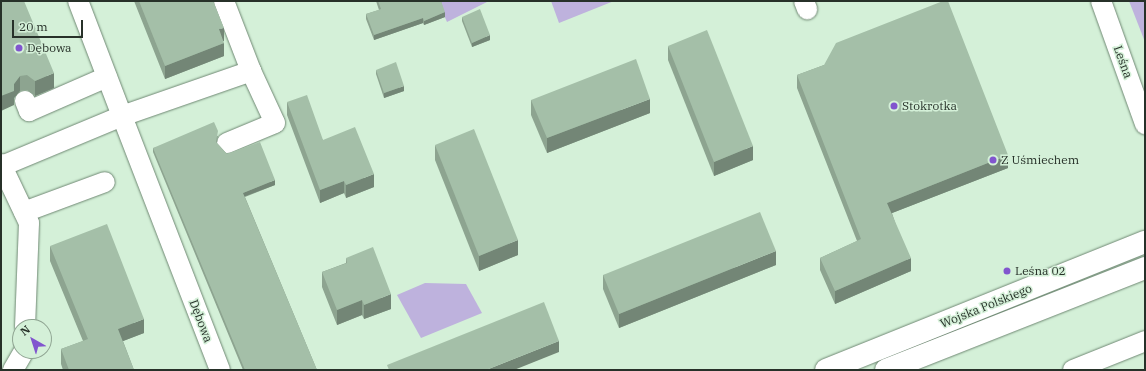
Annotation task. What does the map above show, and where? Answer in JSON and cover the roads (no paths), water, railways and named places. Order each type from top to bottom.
[{"type":"main road","name":"Wojska Polskiego","points":[[826,370],[1145,242]]},
{"type":"main road","name":"Wojska Polskiego","points":[[886,370],[1145,268]]},
{"type":"street","name":"Dębowa","points":[[78,1],[220,370]]},
{"type":"street","points":[[224,1],[251,71],[274,123],[227,143]]},
{"type":"street","name":"Leśna","points":[[1101,1],[1145,124]]},
{"type":"street","points":[[25,319],[29,223],[2,165],[122,116],[251,71]]},
{"type":"street","points":[[25,101],[29,111],[107,77]]},
{"type":"street","points":[[24,212],[105,182]]},
{"type":"street","points":[[1073,370],[1145,341]]},
{"type":"street","points":[[13,370],[19,359]]},
{"type":"place","name":"Dębowa","points":[[19,48]]},
{"type":"place","name":"Stokrotka","points":[[894,106]]},
{"type":"place","name":"Z Uśmiechem","points":[[993,160]]},
{"type":"place","name":"Leśna 02","points":[[1007,271]]}]
